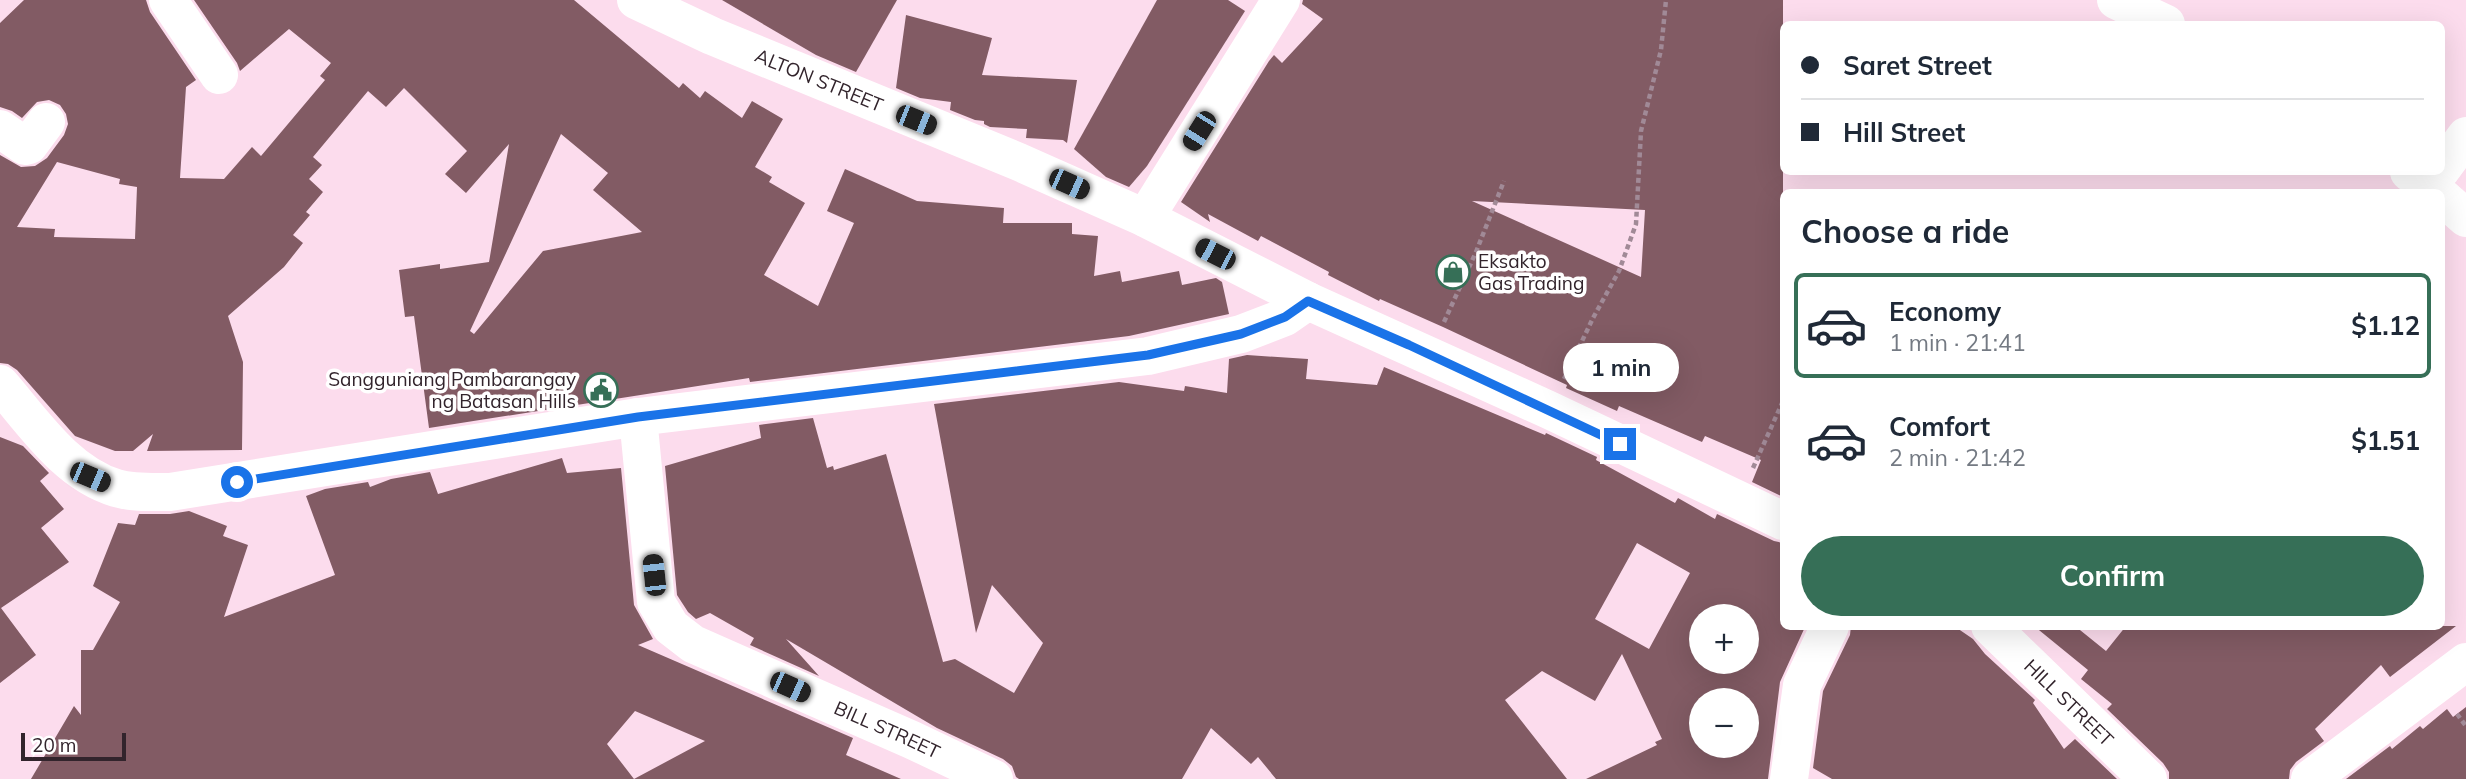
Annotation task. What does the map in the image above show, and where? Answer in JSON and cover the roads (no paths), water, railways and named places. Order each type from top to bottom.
[{"type":"street","points":[[168,0],[219,75]]},
{"type":"street","name":"ALTON STREET","points":[[636,0],[712,36],[1018,162],[1145,218],[1308,301]]},
{"type":"street","points":[[1145,218],[1281,0]]},
{"type":"street","points":[[0,129],[25,146],[29,145],[46,122]]},
{"type":"street","points":[[2445,165],[2466,136]]},
{"type":"street","points":[[2445,194],[2466,218]]},
{"type":"street","points":[[0,384],[66,459],[90,477],[116,488],[170,492],[638,417],[1148,355],[1241,334],[1285,317],[1308,301],[1549,410],[1780,521]]},
{"type":"street","name":"BILL STREET","points":[[638,417],[656,602],[671,627],[693,644],[994,779]]},
{"type":"street","points":[[1789,779],[1802,685],[1828,630]]},
{"type":"street","name":"HILL STREET","points":[[1994,630],[2148,779]]},
{"type":"street","points":[[2310,779],[2466,662]]},
{"type":"place","name":"Eksakto Gas Trading","points":[[1453,272]]},
{"type":"place","name":"Sangguniang Pambarangay ng Batasan Hills","points":[[601,390]]}]
